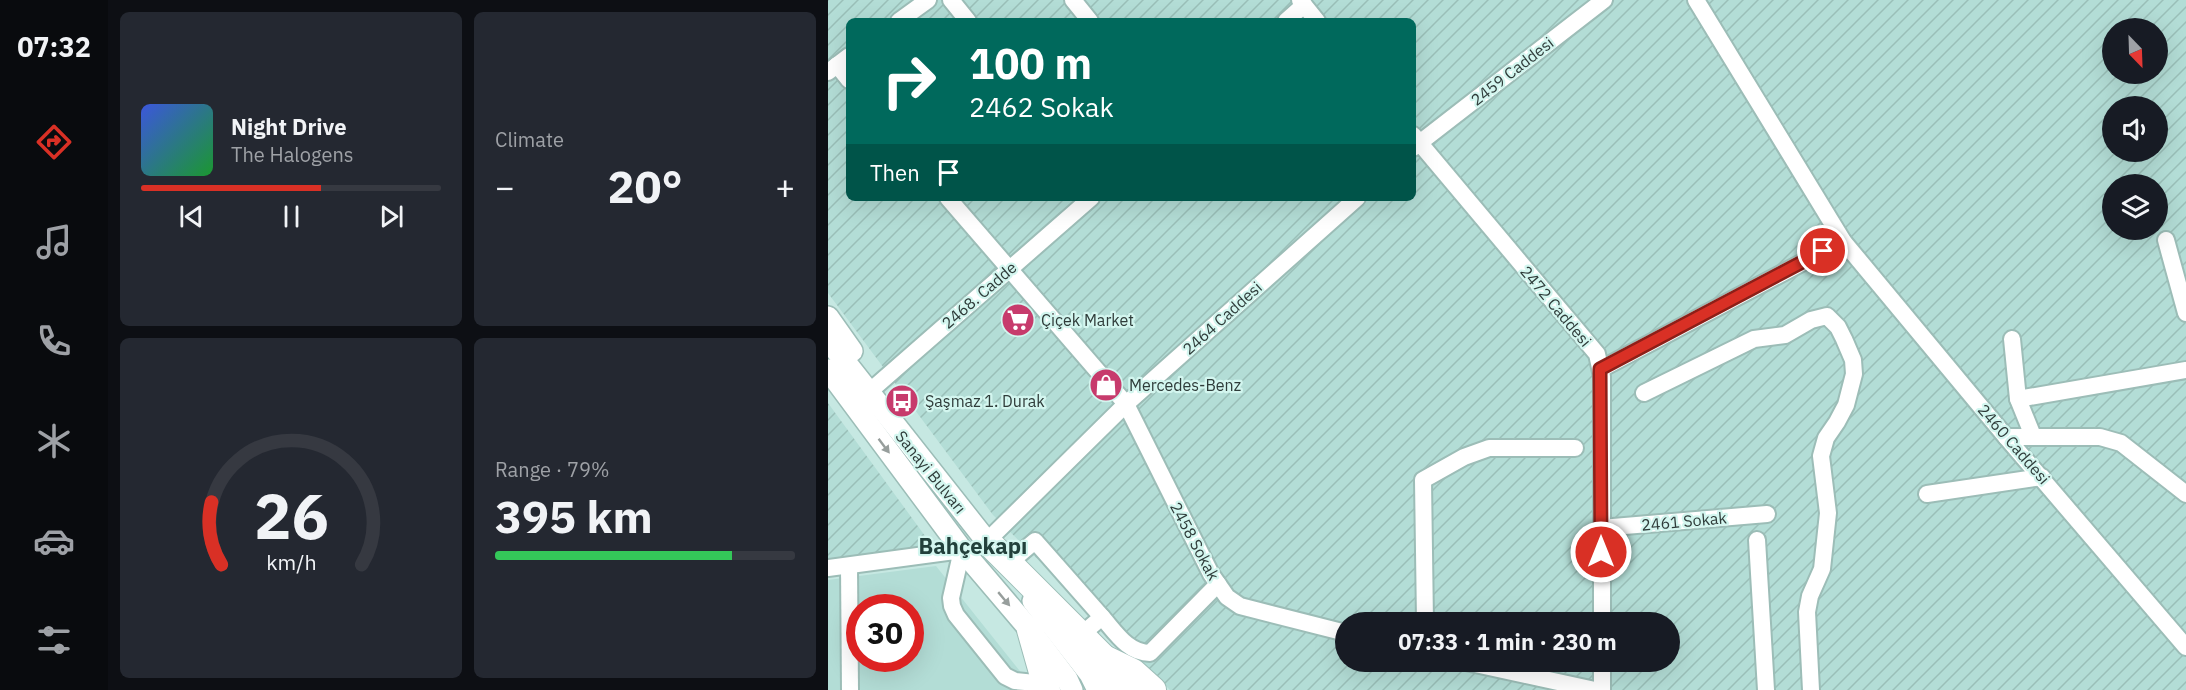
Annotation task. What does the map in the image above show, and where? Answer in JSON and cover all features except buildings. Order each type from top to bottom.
[{"type":"highway","points":[[987,541],[1081,635],[1097,674],[1121,690]]},
{"type":"highway","points":[[1030,630],[1058,686]]},
{"type":"highway","points":[[1097,674],[1133,672],[1153,690]]},
{"type":"main road","points":[[828,317],[859,362],[869,392]]},
{"type":"main road","name":"Sanayi Bulvarı","points":[[828,340],[987,541],[1097,674]]},
{"type":"main road","name":"Sanayi Bulvarı","points":[[828,370],[962,550],[1030,630]]},
{"type":"main road","points":[[828,377],[849,399]]},
{"type":"street","points":[[903,18],[928,0]]},
{"type":"street","points":[[951,0],[966,18]]},
{"type":"street","points":[[1073,0],[1088,18]]},
{"type":"street","name":"2459 Caddesi","points":[[1416,141],[1604,0]]},
{"type":"street","name":"2460 Caddesi","points":[[1696,0],[1843,241],[2006,437],[2186,647]]},
{"type":"street","points":[[1289,18],[1302,2],[1315,18]]},
{"type":"street","name":"2472 Caddesi","points":[[1416,143],[1597,354],[1600,369],[1602,612]]},
{"type":"street","name":"2458 Sokak","points":[[951,201],[1126,404],[1218,584],[1227,597],[1251,609],[1335,630]]},
{"type":"street","name":"2468. Cadde","points":[[869,392],[1087,201]]},
{"type":"street","name":"2464 Caddesi","points":[[987,541],[1126,404],[1354,201]]},
{"type":"street","points":[[2166,240],[2186,313]]},
{"type":"street","points":[[1600,369],[1843,241]]},
{"type":"street","points":[[1644,393],[1754,339],[1785,335],[1811,320],[1827,316],[1841,333],[1853,360],[1854,374],[1846,405],[1826,438],[1821,456],[1828,513],[1822,569],[1810,596],[1807,612],[1810,690]]},
{"type":"street","points":[[2012,339],[2018,399],[2033,436]]},
{"type":"street","points":[[2018,399],[2186,370]]},
{"type":"street","points":[[2006,437],[2100,437],[2121,443],[2186,494]]},
{"type":"street","points":[[1425,612],[1423,480],[1464,457],[1490,448],[1575,448]]},
{"type":"street","points":[[1927,494],[2042,477]]},
{"type":"street","name":"2461 Sokak","points":[[1601,528],[1767,514]]},
{"type":"street","points":[[1757,540],[1766,690]]},
{"type":"street","points":[[1009,563],[1035,541],[1124,642],[1139,653],[1150,653],[1218,584]]},
{"type":"street","points":[[828,568],[962,550],[951,598],[956,615],[1005,676],[1015,681],[1058,686]]},
{"type":"street","points":[[849,566],[850,690]]},
{"type":"street","points":[[1081,635],[1102,617]]},
{"type":"street","points":[[1512,672],[1595,690]]},
{"type":"street","points":[[1602,672],[1602,690]]},
{"type":"shaded area","points":[[828,0],[2186,0],[2186,690],[1170,690],[993,515],[828,293]]},
{"type":"shaded area","points":[[828,403],[936,551],[828,563]]},
{"type":"shaded area","points":[[936,566],[1035,690],[828,690],[828,580]]},
{"type":"place","name":"Çiçek Market","points":[[1018,320]]},
{"type":"place","name":"Mercedes-Benz","points":[[1106,385]]},
{"type":"place","name":"Şaşmaz 1. Durak","points":[[902,401]]},
{"type":"district","name":"Bahçekapı","points":[[973,546]]},
{"type":"route","points":[[1601,552],[1602,377],[1600,369],[1823,251]]}]
